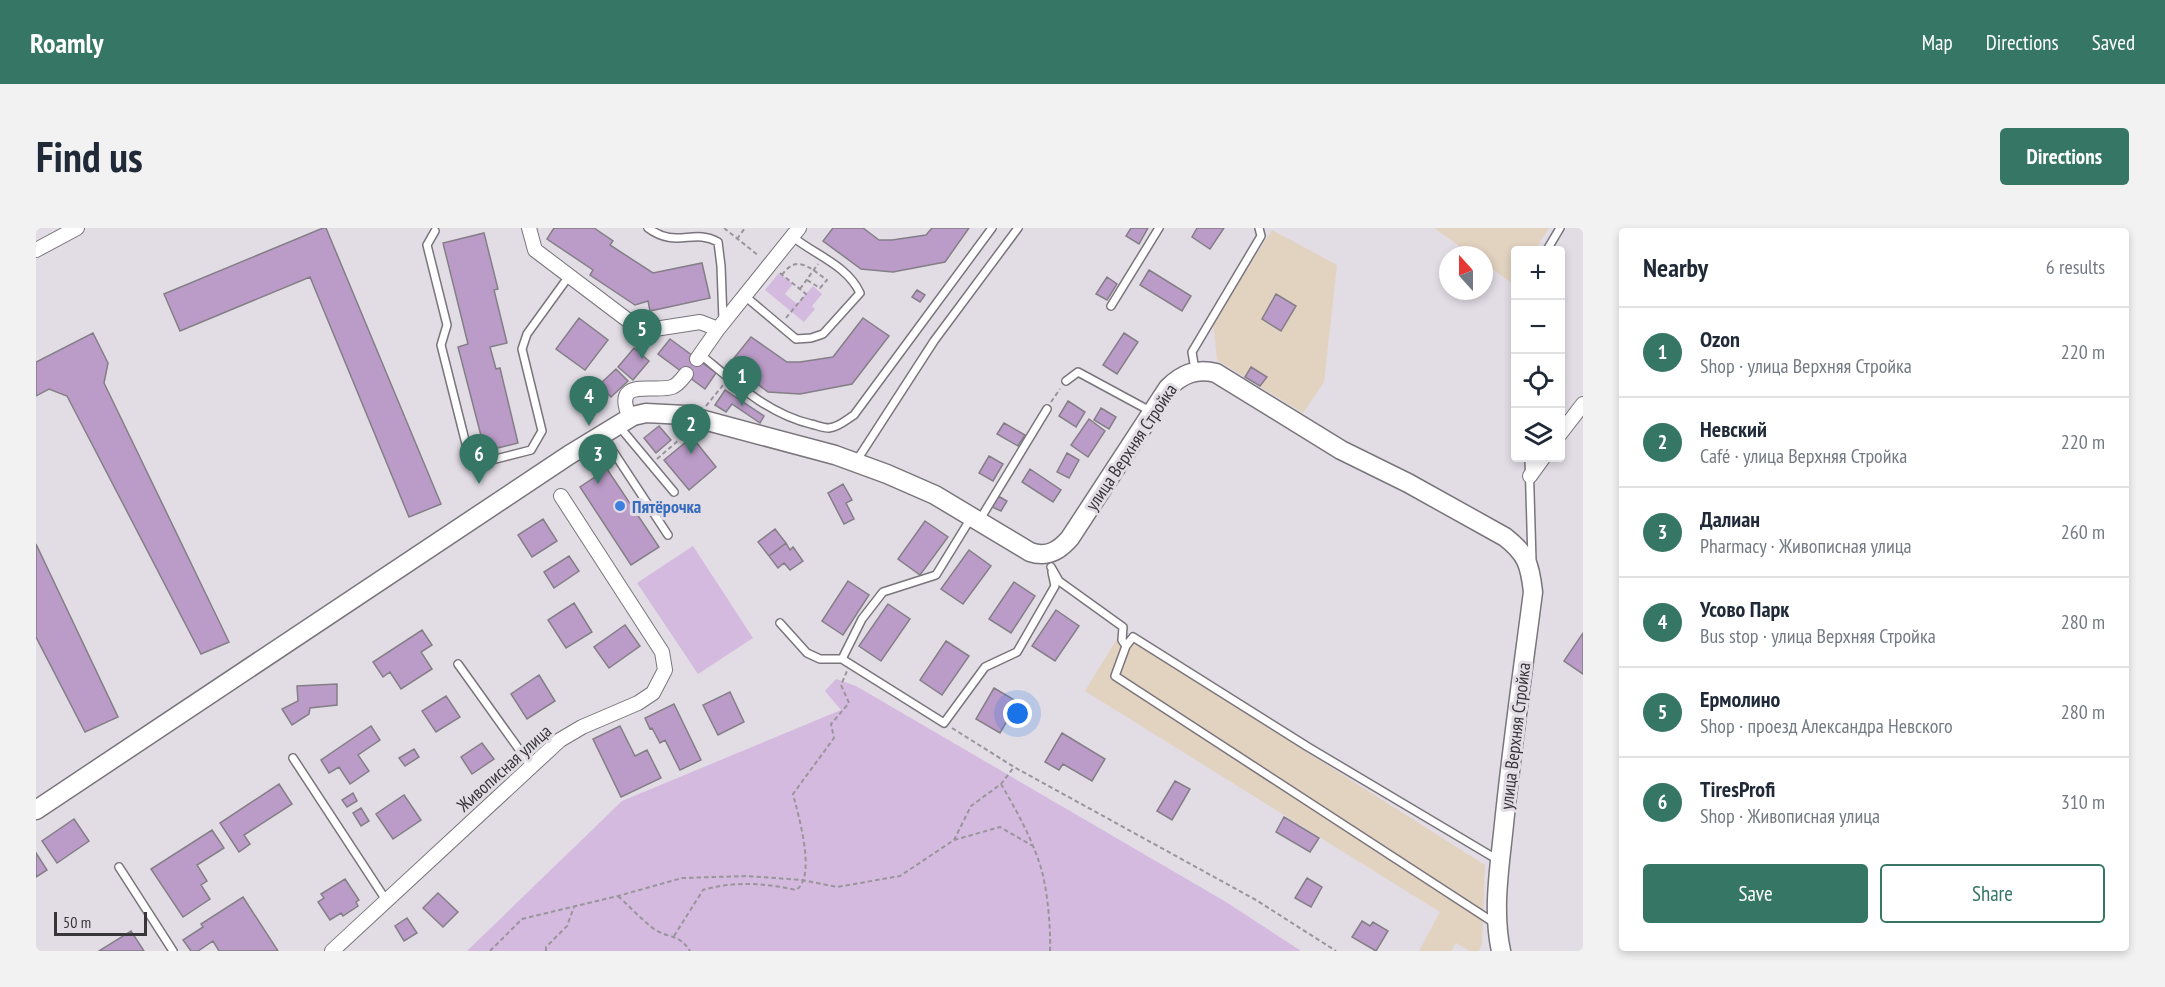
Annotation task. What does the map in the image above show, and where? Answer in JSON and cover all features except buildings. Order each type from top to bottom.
[{"type":"street","points":[[36,250],[77,228]]},
{"type":"street","points":[[529,228],[535,250],[642,331],[700,322],[721,326]]},
{"type":"street","points":[[699,357],[796,232]]},
{"type":"street","name":"улица Верхняя Стройка","points":[[1049,561],[1070,538],[1168,388],[1177,379],[1195,370],[1216,373],[1341,450],[1408,483],[1504,537],[1519,548],[1531,572],[1533,592],[1500,862],[1497,915],[1501,951]]},
{"type":"street","points":[[624,421],[626,397],[630,392],[636,388],[673,386],[686,374]]},
{"type":"street","points":[[1565,427],[1583,404]]},
{"type":"street","points":[[36,810],[569,455],[624,421],[646,413],[685,416],[835,455],[935,495],[1049,561]]},
{"type":"street","points":[[1530,476],[1541,462]]},
{"type":"street","name":"Живописная улица","points":[[332,951],[531,766],[567,736],[582,727],[653,693],[665,670],[662,652],[561,496]]},
{"type":"lane","points":[[648,228],[667,239],[708,235],[718,242],[721,266],[721,326]]},
{"type":"lane","points":[[699,357],[777,412],[828,428],[839,425],[854,415],[992,228]]},
{"type":"lane","points":[[855,463],[934,341],[1018,228]]},
{"type":"lane","points":[[1111,306],[1160,228]]},
{"type":"lane","points":[[1195,370],[1192,352],[1261,236],[1259,228]]},
{"type":"lane","points":[[1549,246],[1560,228]]},
{"type":"lane","points":[[435,231],[427,245],[447,325],[441,345],[469,456],[480,463],[531,450],[542,431],[522,350],[527,334],[569,276]]},
{"type":"lane","points":[[746,297],[796,339],[823,334],[860,293],[855,281],[796,232]]},
{"type":"lane","points":[[1066,381],[1077,372],[1152,412]]},
{"type":"lane","points":[[842,659],[862,619],[883,592],[936,575],[1047,409]]},
{"type":"lane","points":[[624,421],[674,492]]},
{"type":"lane","points":[[602,434],[668,535]]},
{"type":"lane","points":[[1529,462],[1533,554],[1531,572]]},
{"type":"lane","points":[[1049,561],[1059,581],[1123,627],[1122,640],[1126,646]]},
{"type":"lane","points":[[780,623],[807,653],[820,659],[842,659],[945,723],[985,667],[1017,652],[1055,586],[1049,561]]},
{"type":"lane","points":[[1497,915],[1114,676],[1126,646],[1133,637],[1308,747],[1500,862]]},
{"type":"lane","points":[[458,664],[531,766]]},
{"type":"lane","points":[[293,758],[386,900]]},
{"type":"lane","points":[[119,867],[173,951]]},
{"type":"path","points":[[737,238],[745,228]]},
{"type":"path","points":[[782,275],[789,266],[800,263],[827,280],[820,288],[807,280]]},
{"type":"path","points":[[698,419],[729,378]]},
{"type":"path","points":[[1047,409],[1066,381]]},
{"type":"path","points":[[674,936],[703,890],[721,884],[777,885],[796,890],[800,887],[807,872],[801,825],[793,794],[834,738],[831,724],[849,703],[841,685],[851,665]]},
{"type":"path","points":[[945,723],[1014,767],[1256,900],[1336,951]]},
{"type":"path","points":[[954,840],[971,806],[1002,784],[1014,767]]},
{"type":"path","points":[[1002,784],[1022,820],[1040,862],[1051,930],[1050,951]]},
{"type":"path","points":[[490,951],[522,919],[682,878],[747,876],[802,880],[837,887],[900,876],[954,840],[1000,827],[1033,846]]},
{"type":"path","points":[[618,896],[656,930],[674,936],[686,944],[690,951]]},
{"type":"path","points":[[546,951],[546,947],[567,926],[574,907]]},
{"type":"shaded area","points":[[1434,228],[1549,228],[1538,246],[1511,246],[1511,283],[1493,270],[1493,246],[1459,246]]},
{"type":"shaded area","points":[[1272,230],[1337,265],[1324,382],[1303,413],[1217,360],[1213,322]]},
{"type":"shaded area","points":[[779,273],[793,284],[785,294],[797,304],[813,286],[822,294],[812,306],[815,309],[804,322],[765,290]]},
{"type":"shaded area","points":[[693,546],[753,638],[698,674],[637,583]]},
{"type":"shaded area","points":[[1120,634],[1485,865],[1482,943],[1479,951],[1470,951],[1456,943],[1451,951],[1419,951],[1440,912],[1085,691]]},
{"type":"shaded area","points":[[836,679],[856,686],[1226,902],[1301,951],[467,951],[622,801],[841,710],[825,691]]},
{"type":"place","name":"Ермолино","points":[[642,359]]},
{"type":"place","name":"Ozon","points":[[742,406]]},
{"type":"place","name":"Усово Парк","points":[[589,426]]},
{"type":"place","name":"Невский","points":[[691,454]]},
{"type":"place","name":"TiresProfi","points":[[479,484]]},
{"type":"place","name":"Далиан","points":[[598,484]]},
{"type":"place","name":"Пятёрочка","points":[[620,506]]}]
